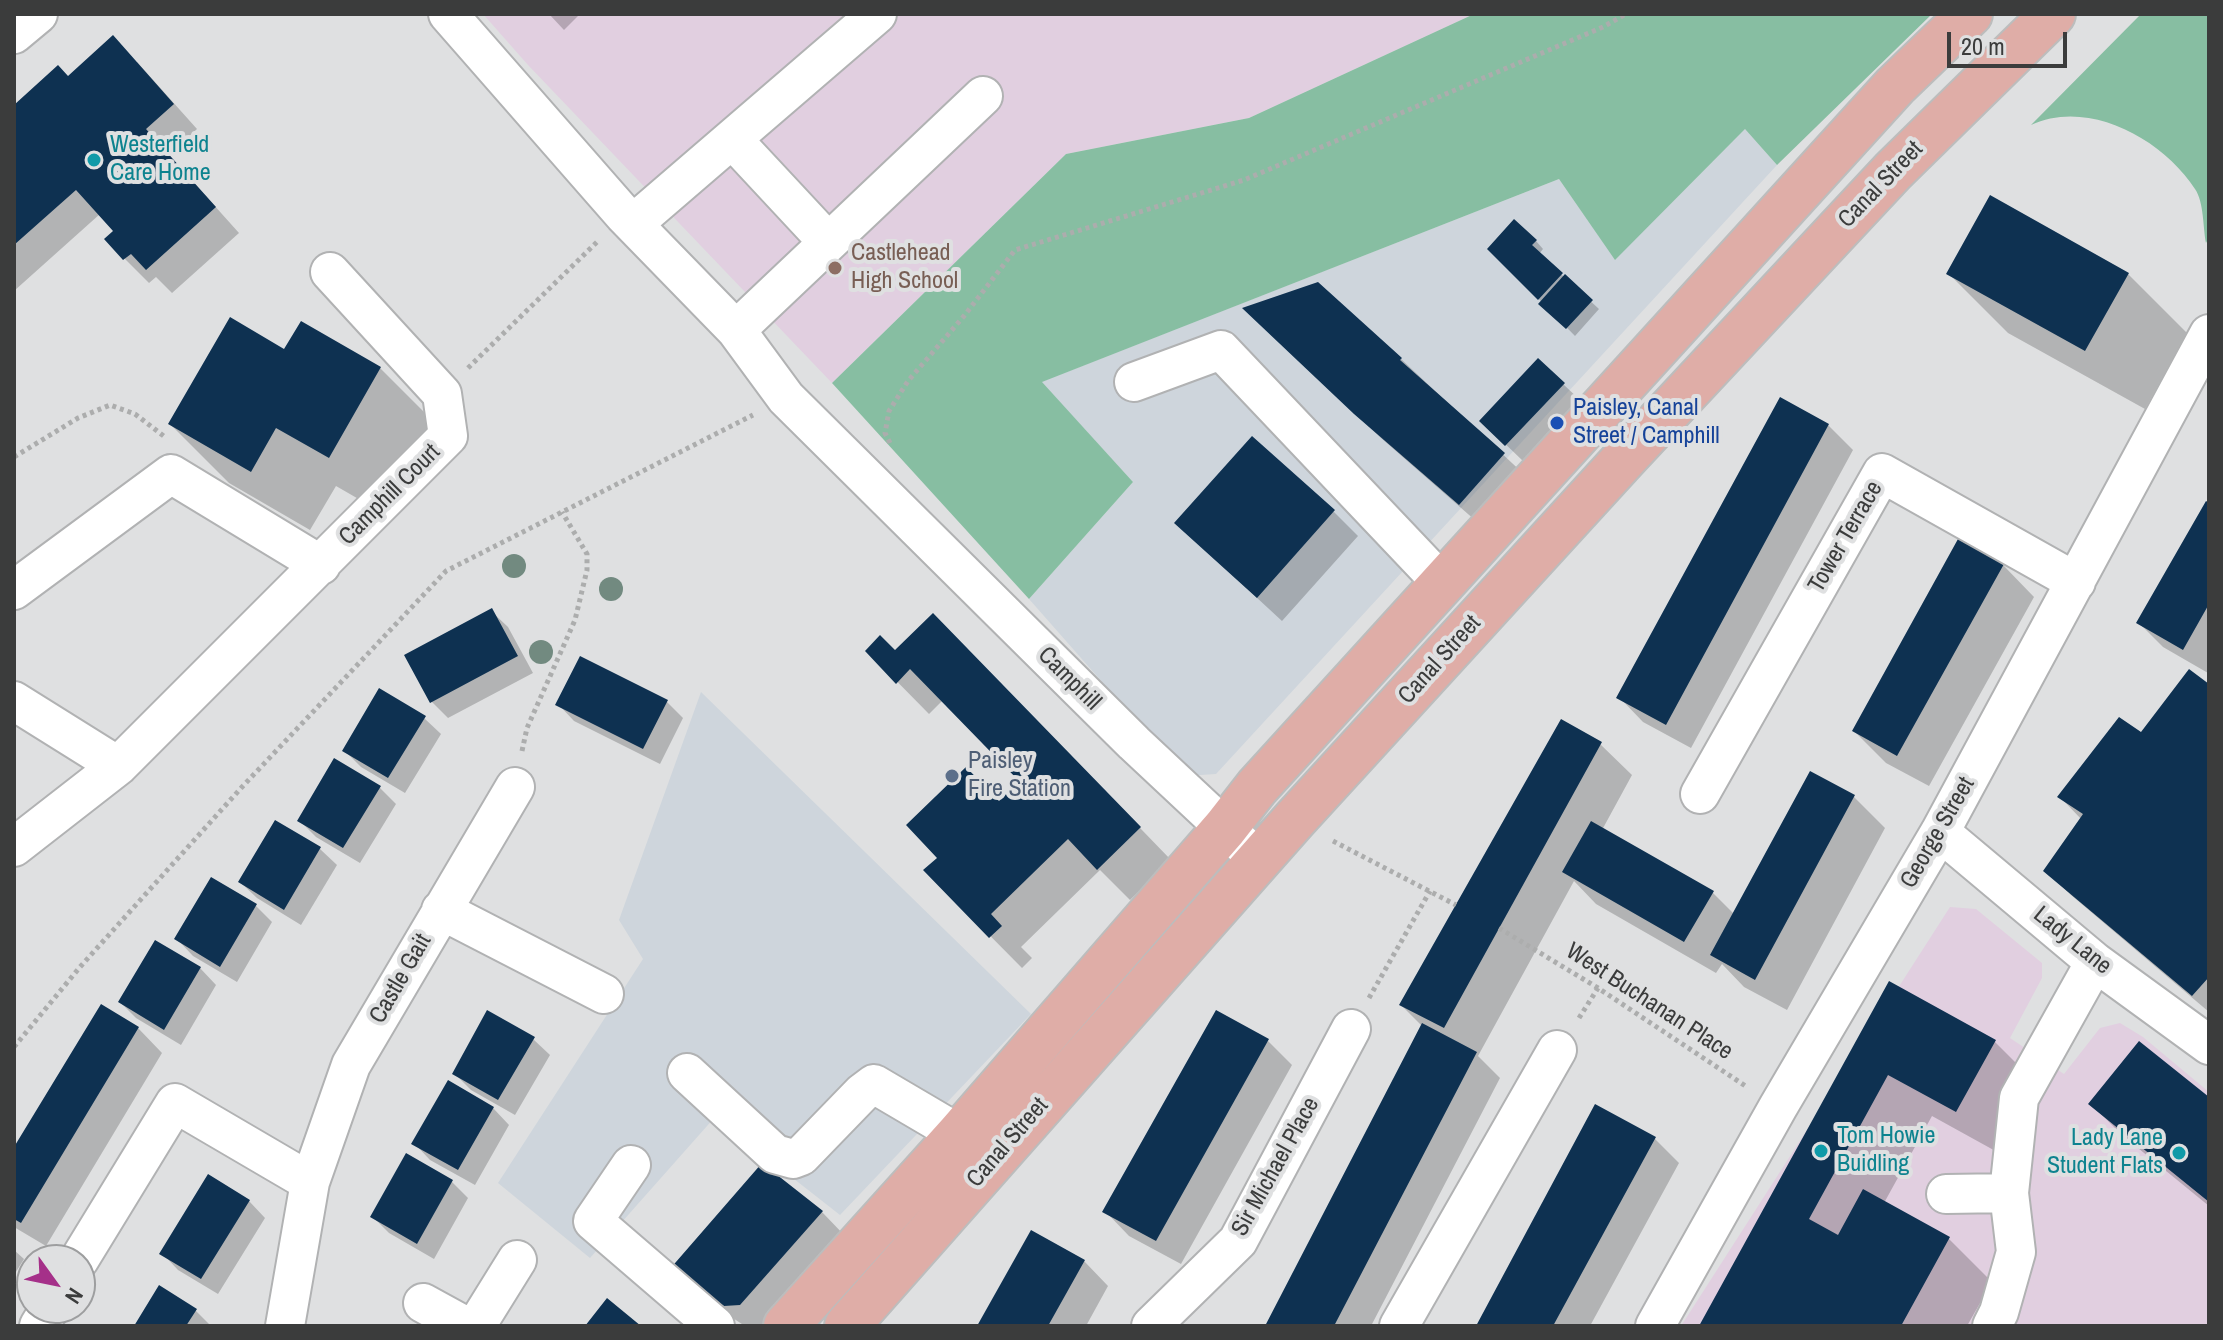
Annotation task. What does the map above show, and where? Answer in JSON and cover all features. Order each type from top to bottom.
[{"type":"main road","name":"Canal Street","points":[[786,1326],[959,1134],[1225,828],[1257,787],[1895,86],[1970,14]]},
{"type":"main road","name":"Canal Street","points":[[847,1326],[1295,819],[1625,458],[1882,182],[2053,14]]},
{"type":"street","points":[[14,34],[38,14]]},
{"type":"street","name":"Camphill","points":[[448,14],[629,219],[736,330],[786,398],[1134,743],[1259,860]]},
{"type":"street","points":[[629,219],[733,140],[877,14]]},
{"type":"street","points":[[736,330],[983,96]]},
{"type":"street","points":[[733,140],[828,242]]},
{"type":"street","points":[[330,272],[442,394]]},
{"type":"street","name":"George Street","points":[[1655,1326],[1778,1107],[1940,832],[2209,334]]},
{"type":"street","points":[[1134,382],[1221,350],[1443,584]]},
{"type":"street","name":"Camphill Court","points":[[14,847],[118,766],[448,436],[442,394]]},
{"type":"street","name":"Tower Terrace","points":[[1700,794],[1882,473],[2076,582]]},
{"type":"street","points":[[14,590],[171,474]]},
{"type":"street","name":"Camphill Court","points":[[171,474],[321,565]]},
{"type":"street","points":[[14,701],[118,766]]},
{"type":"street","name":"Castle Gait","points":[[285,1326],[310,1182],[351,1065],[515,787]]},
{"type":"street","name":"Lady Lane","points":[[1940,832],[2095,962],[2209,1045]]},
{"type":"street","points":[[441,910],[604,994]]},
{"type":"street","points":[[1992,1326],[2016,1252],[2009,1193],[2019,1098],[2095,962]]},
{"type":"street","name":"Sir Michael Place","points":[[1151,1326],[1238,1241],[1351,1029]]},
{"type":"street","points":[[1399,1326],[1557,1050]]},
{"type":"street","points":[[687,1073],[775,1154],[793,1159],[801,1156],[874,1084],[959,1134]]},
{"type":"street","points":[[89,1244],[175,1103],[310,1182]]},
{"type":"street","points":[[631,1165],[593,1221],[715,1326]]},
{"type":"street","points":[[1946,1194],[2009,1193]]},
{"type":"street","points":[[476,1326],[517,1260]]},
{"type":"street","points":[[423,1303],[465,1326]]},
{"type":"path","points":[[882,495],[898,476],[899,462],[885,433],[889,411],[908,381],[1015,250],[1244,180],[1603,27],[1626,14]]},
{"type":"path","points":[[442,394],[629,219]]},
{"type":"path","points":[[14,1047],[80,967],[242,787],[446,571],[786,398]]},
{"type":"path","points":[[14,457],[78,418],[110,405],[135,414],[165,435],[171,474]]},
{"type":"path","points":[[515,787],[527,728],[575,620],[587,570],[587,554],[562,512]]},
{"type":"path","points":[[1295,819],[1456,905]]},
{"type":"path","points":[[1351,1029],[1430,891]]},
{"type":"path","name":"West Buchanan Place","points":[[1499,928],[1598,988],[1778,1107]]},
{"type":"shaded area","name":"Castlehead High School","points":[[483,14],[1474,14],[1249,118],[1066,154],[832,383]]},
{"type":"shaded area","points":[[1745,129],[1777,165],[1216,774],[1185,776],[1029,599],[1133,482],[1041,382],[1559,179],[1615,259]]},
{"type":"shaded area","points":[[701,692],[1031,1014],[840,1215],[715,1117],[590,1258],[498,1183],[643,959],[619,920]]},
{"type":"shaded area","points":[[1950,907],[1976,909],[2042,963],[2042,978],[2010,1038],[2064,1074],[2100,1028],[2120,1023],[2143,1037],[2209,1092],[2209,1326],[1681,1326]]},
{"type":"green space","points":[[1474,14],[1932,14],[1777,165],[1745,129],[1615,260],[1559,179],[1042,382],[1133,482],[1029,599],[832,383],[1066,154],[1249,118]]},
{"type":"green space","points":[[2141,14],[2209,14],[2209,237],[2206,243],[2202,208],[2195,189],[2164,154],[2144,140],[2100,120],[2053,118],[2031,125]]},
{"type":"building","name":"Westerfield Care Home","points":[[113,35],[174,104],[146,129],[216,207],[146,270],[131,254],[123,260],[104,239],[113,231],[76,190],[14,245],[14,105],[58,65],[68,76]]},
{"type":"building","points":[[1990,195],[2129,273],[2085,351],[1946,274]]},
{"type":"building","points":[[1514,219],[1537,240],[1532,245],[1563,273],[1538,300],[1487,249]]},
{"type":"building","points":[[1565,274],[1593,300],[1566,329],[1538,304]]},
{"type":"building","points":[[1318,282],[1505,453],[1459,505],[1354,414],[1242,308]]},
{"type":"building","points":[[230,317],[284,349],[301,321],[381,367],[329,458],[276,428],[251,472],[168,424]]},
{"type":"building","points":[[1538,358],[1565,383],[1505,446],[1479,421]]},
{"type":"building","points":[[1780,397],[1829,424],[1666,725],[1616,698]]},
{"type":"building","points":[[1252,436],[1335,510],[1257,598],[1174,523]]},
{"type":"building","points":[[2206,501],[2209,503],[2209,604],[2183,650],[2136,623]]},
{"type":"building","points":[[1958,539],[2004,564],[1897,756],[1852,731]]},
{"type":"building","points":[[492,608],[518,656],[430,703],[404,655]]},
{"type":"building","points":[[933,613],[1141,827],[1097,870],[1068,839],[991,914],[1002,926],[989,938],[923,870],[937,858],[906,825],[966,767],[999,801],[1019,781],[910,669],[896,684],[865,651],[880,635],[895,650]]},
{"type":"building","points":[[580,656],[668,700],[643,749],[555,705]]},
{"type":"building","points":[[2189,669],[2209,684],[2209,977],[2192,996],[2043,871],[2083,814],[2057,797],[2119,717],[2141,732]]},
{"type":"building","points":[[379,688],[426,716],[388,778],[342,751]]},
{"type":"building","points":[[1561,719],[1602,742],[1444,1028],[1399,1005]]},
{"type":"building","points":[[334,758],[381,786],[343,848],[297,821]]},
{"type":"building","points":[[1810,771],[1855,795],[1755,980],[1710,955]]},
{"type":"building","points":[[275,820],[321,847],[284,910],[238,882]]},
{"type":"building","points":[[1591,821],[1714,891],[1684,942],[1562,872]]},
{"type":"building","points":[[211,877],[257,904],[220,967],[174,939]]},
{"type":"building","points":[[155,940],[201,967],[164,1030],[118,1002]]},
{"type":"building","name":"Tom Howie Buidling","points":[[1889,981],[1996,1040],[1956,1112],[1888,1075],[1809,1219],[1838,1235],[1863,1189],[1950,1237],[1901,1326],[1699,1326]]},
{"type":"building","points":[[101,1004],[139,1027],[21,1223],[14,1219],[14,1147]]},
{"type":"building","points":[[487,1010],[535,1037],[498,1100],[452,1074]]},
{"type":"building","points":[[1216,1010],[1269,1039],[1156,1241],[1102,1212]]},
{"type":"building","points":[[1422,1023],[1477,1052],[1334,1326],[1265,1326]]},
{"type":"building","name":"Lady Lane Student Flats","points":[[2139,1041],[2209,1097],[2209,1202],[2088,1104]]},
{"type":"building","points":[[448,1080],[494,1107],[458,1170],[411,1144]]},
{"type":"building","points":[[1595,1104],[1656,1137],[1553,1326],[1476,1326]]},
{"type":"building","points":[[406,1153],[453,1180],[417,1244],[370,1217]]},
{"type":"building","points":[[762,1163],[823,1211],[740,1305],[724,1306],[669,1270]]},
{"type":"building","points":[[208,1174],[250,1200],[201,1279],[159,1254]]},
{"type":"building","points":[[1031,1230],[1085,1260],[1048,1326],[977,1326]]},
{"type":"building","points":[[159,1285],[197,1309],[186,1326],[134,1326]]},
{"type":"building","points":[[607,1298],[641,1326],[585,1326]]},
{"type":"place","name":"Westerfield Care Home","points":[[94,160]]},
{"type":"place","name":"Castlehead High School","points":[[835,268]]},
{"type":"place","name":"Paisley, Canal Street / Camphill","points":[[1557,423]]},
{"type":"place","name":"Paisley Fire Station","points":[[952,776]]},
{"type":"place","name":"Tom Howie Buidling","points":[[1821,1151]]},
{"type":"place","name":"Lady Lane Student Flats","points":[[2179,1153]]}]
